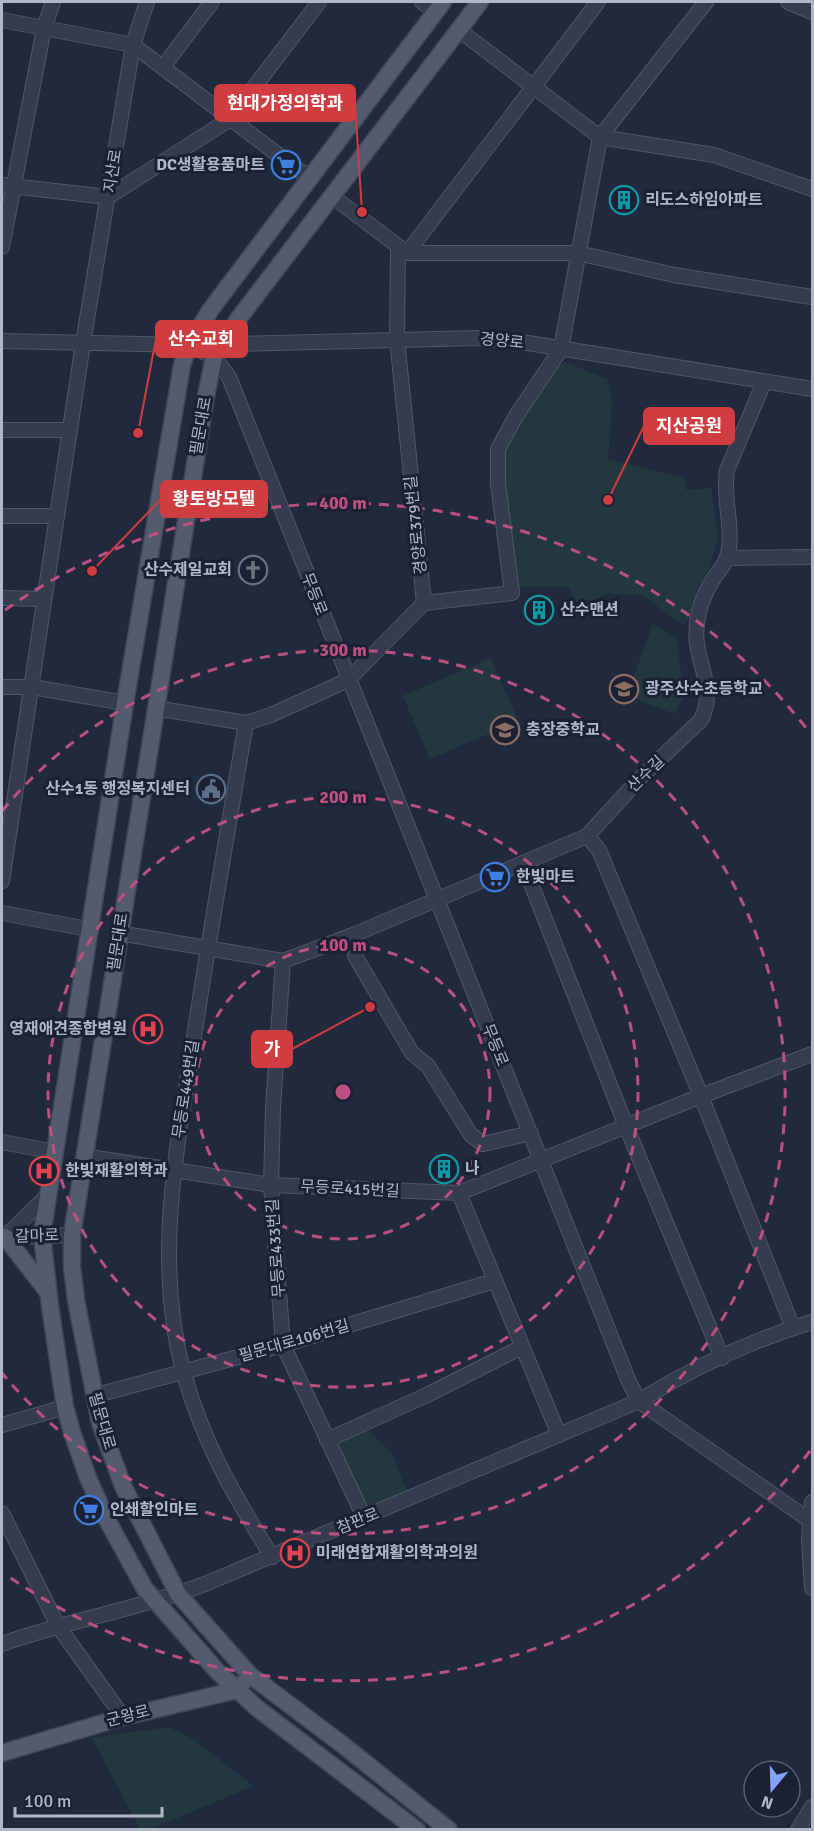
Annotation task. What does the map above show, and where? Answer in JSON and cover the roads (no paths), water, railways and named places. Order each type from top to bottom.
[{"type":"main road","name":"필문대로","points":[[449,1830],[343,1744],[250,1675],[178,1594],[123,1486],[100,1423],[76,1300],[72,1267],[72,1235],[155,708],[217,351],[480,2]]},
{"type":"main road","name":"필문대로","points":[[417,1830],[273,1721],[237,1690],[155,1602],[126,1557],[88,1478],[65,1407],[42,1235],[125,703],[178,386],[189,345],[211,309],[309,178],[433,5]]},
{"type":"main road","points":[[3,1238],[48,1292]]},
{"type":"main road","points":[[237,1690],[250,1675]]},
{"type":"main road","name":"군왕로","points":[[2,1753],[123,1716],[237,1690]]},
{"type":"street","points":[[2,247],[7,185],[44,28],[53,2]]},
{"type":"street","name":"지산로","points":[[2,881],[7,801],[32,687],[83,343],[133,45],[147,2]]},
{"type":"street","points":[[163,68],[212,2]]},
{"type":"street","points":[[7,185],[108,197],[230,119],[319,2]]},
{"type":"street","points":[[402,251],[534,87],[598,2]]},
{"type":"street","points":[[155,708],[246,723],[348,680],[424,603],[512,593],[498,483],[498,449],[516,416],[561,349],[600,137],[706,2]]},
{"type":"street","points":[[788,2],[813,12]]},
{"type":"street","points":[[2,20],[133,45],[309,178]]},
{"type":"street","points":[[459,30],[600,137],[714,155],[813,189]]},
{"type":"street","points":[[332,196],[402,251],[578,253],[674,275],[813,297]]},
{"type":"street","name":"경양로379번길","points":[[402,251],[397,339],[424,603]]},
{"type":"street","name":"경양로","points":[[189,345],[217,351],[397,339],[478,338],[813,389]]},
{"type":"street","points":[[2,341],[189,345]]},
{"type":"street","name":"무등로","points":[[217,351],[230,377],[348,680],[639,1401]]},
{"type":"street","name":"산수길","points":[[436,900],[587,836],[642,776],[701,720],[709,695],[697,643],[698,621],[706,590],[726,558],[729,532],[724,484],[727,470],[764,382]]},
{"type":"street","points":[[2,430],[70,430]]},
{"type":"street","points":[[2,516],[57,516]]},
{"type":"street","points":[[726,558],[813,557]]},
{"type":"street","points":[[2,598],[44,599]]},
{"type":"street","points":[[2,687],[32,687],[125,703]]},
{"type":"street","name":"무등로449번길","points":[[246,723],[173,1171],[168,1267],[183,1371],[211,1452],[272,1557]]},
{"type":"street","points":[[587,836],[599,850],[701,1096],[793,1328]]},
{"type":"street","points":[[523,862],[626,1126],[722,1358]]},
{"type":"street","points":[[119,933],[283,961],[436,900]]},
{"type":"street","points":[[2,913],[88,929]]},
{"type":"street","points":[[355,956],[412,1053],[428,1066],[469,1132],[483,1144],[531,1133]]},
{"type":"street","name":"무등로433번길","points":[[283,961],[273,1108],[271,1185],[283,1345],[364,1516]]},
{"type":"street","name":"무등로415번길","points":[[83,1156],[271,1185],[459,1194],[541,1159],[813,1054]]},
{"type":"street","points":[[2,1142],[55,1152]]},
{"type":"street","points":[[459,1194],[559,1435]]},
{"type":"street","points":[[3,1238],[48,1195]]},
{"type":"street","name":"갈마로","points":[[3,1238],[72,1235]]},
{"type":"street","name":"필문대로106번길","points":[[93,1396],[283,1345],[494,1281]]},
{"type":"street","points":[[812,1521],[639,1401],[666,1384],[722,1358],[813,1322]]},
{"type":"street","points":[[327,1440],[427,1395],[522,1347]]},
{"type":"street","name":"참판로","points":[[2,1644],[58,1626],[155,1602],[178,1594],[272,1557],[639,1401]]},
{"type":"street","points":[[2,1425],[65,1407]]},
{"type":"street","points":[[813,1502],[813,1588]]},
{"type":"street","points":[[2,1513],[58,1626],[123,1716]]},
{"type":"street","points":[[798,1830],[813,1807]]},
{"type":"place","name":"DC생활용품마트","points":[[286,165]]},
{"type":"place","name":"리도스하임아파트","points":[[624,200]]},
{"type":"place","name":"현대가정의학과","points":[[362,212]]},
{"type":"place","name":"산수교회","points":[[138,433]]},
{"type":"place","name":"지산공원","points":[[608,500]]},
{"type":"place","name":"산수제일교회","points":[[253,570]]},
{"type":"place","name":"황토방모텔","points":[[92,571]]},
{"type":"place","name":"산수맨션","points":[[539,610]]},
{"type":"place","name":"광주산수초등학교","points":[[624,689]]},
{"type":"place","name":"충장중학교","points":[[505,730]]},
{"type":"place","name":"산수1동 행정복지센터","points":[[211,789]]},
{"type":"place","name":"한빛마트","points":[[495,877]]},
{"type":"place","name":"가","points":[[370,1007]]},
{"type":"place","name":"영재애견종합병원","points":[[148,1029]]},
{"type":"place","name":"나","points":[[444,1169]]},
{"type":"place","name":"한빛재활의학과","points":[[44,1171]]},
{"type":"place","name":"인쇄할인마트","points":[[89,1510]]},
{"type":"place","name":"미래연합재활의학과의원","points":[[295,1553]]}]
